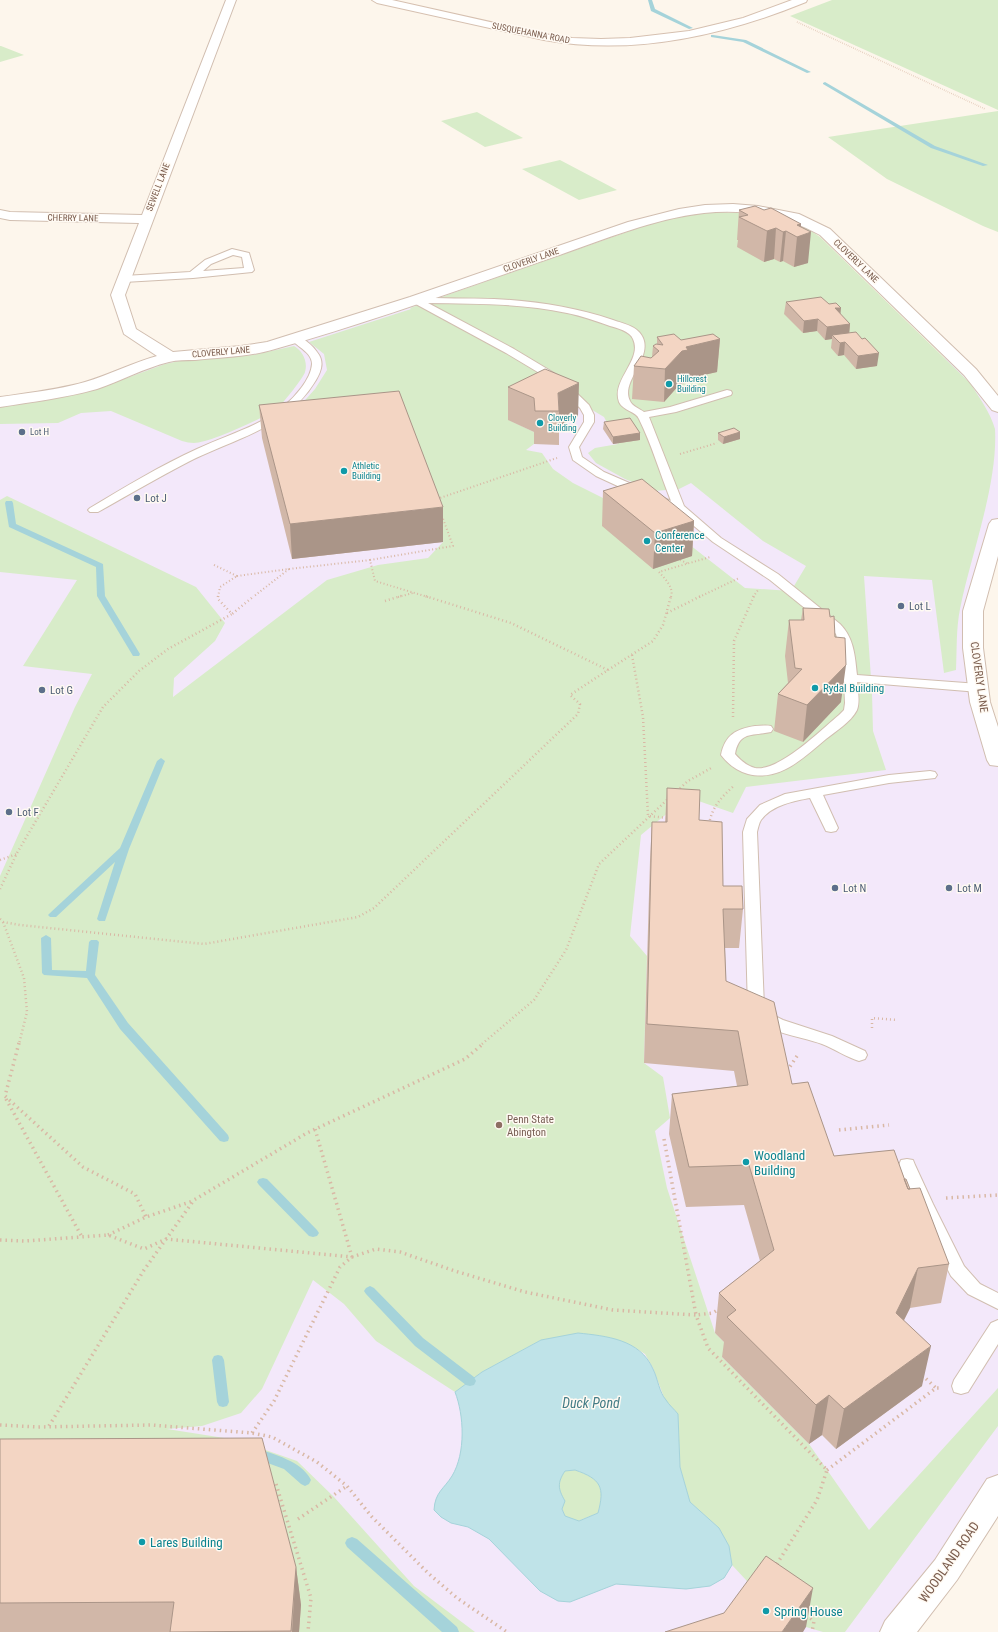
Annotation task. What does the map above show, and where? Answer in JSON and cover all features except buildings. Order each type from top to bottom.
[{"type":"street","name":"SEWELL LANE","points":[[170,357],[129,331],[118,295],[231,0]]},
{"type":"street","name":"SUSQUEHANNA ROAD","points":[[377,0],[552,38],[594,42],[634,42],[679,36],[731,25],[775,12],[802,0]]},
{"type":"street","name":"CLOVERLY LANE","points":[[0,402],[61,392],[92,384],[145,364],[170,357],[242,351],[270,346],[415,300],[657,217],[719,208],[733,208],[777,213],[811,224],[830,236],[970,372],[998,407]]},
{"type":"street","name":"CHERRY LANE","points":[[0,214],[10,216],[146,219]]},
{"type":"street","name":"CLOVERLY LANE","points":[[998,524],[973,610],[973,648],[980,702],[998,760]]},
{"type":"street","name":"WOODLAND ROAD","points":[[897,1632],[946,1570],[998,1489]]},
{"type":"lane","points":[[124,279],[194,274],[249,270],[246,255],[232,252],[208,262],[194,274]]},
{"type":"lane","points":[[415,300],[551,306],[575,311],[625,328],[636,334],[639,340],[640,349],[622,392],[625,403],[643,415],[680,508]]},
{"type":"lane","points":[[415,300],[510,351],[555,378],[585,407],[589,415],[589,422],[574,447],[574,452],[577,458],[585,465],[600,474],[652,498],[680,508],[732,551],[774,577],[842,633],[849,658],[852,703],[850,710],[844,718],[787,764],[777,770],[764,773],[750,771],[736,764],[728,755],[729,746],[735,736],[744,732],[766,729]]},
{"type":"lane","points":[[94,510],[196,453],[271,420],[292,406],[307,386],[317,369],[316,360],[312,352],[296,339]]},
{"type":"lane","points":[[643,415],[672,410],[727,393]]},
{"type":"lane","points":[[271,420],[284,424]]},
{"type":"lane","points":[[850,678],[979,688]]},
{"type":"lane","points":[[859,1055],[823,1038],[772,1022],[761,1015],[756,1009],[750,832],[754,819],[765,808],[790,797],[884,780],[930,775]]},
{"type":"lane","points":[[814,792],[822,806],[831,828]]},
{"type":"lane","points":[[907,1165],[957,1272],[974,1289],[998,1302]]},
{"type":"lane","points":[[961,1386],[998,1328]]},
{"type":"path","points":[[775,12],[985,109]]},
{"type":"path","points":[[660,460],[717,443]]},
{"type":"path","points":[[436,500],[574,452]]},
{"type":"path","points":[[232,614],[218,599],[220,587],[237,576],[370,560],[453,546],[441,513]]},
{"type":"path","points":[[1,921],[20,925],[204,944],[358,917],[374,908],[578,714],[580,704],[570,695],[653,641],[663,626],[672,594],[671,586],[659,572],[732,551]]},
{"type":"path","points":[[370,560],[375,581],[511,623],[608,670]]},
{"type":"path","points":[[680,560],[689,564]]},
{"type":"path","points":[[214,565],[237,576]]},
{"type":"path","points":[[0,889],[17,854],[104,707],[139,671],[168,649],[232,614],[289,569]]},
{"type":"path","points":[[732,741],[734,641],[755,593],[774,577]]},
{"type":"path","points":[[666,614],[734,580]]},
{"type":"path","points":[[385,601],[413,593]]},
{"type":"path","points":[[632,655],[643,717],[648,816]]},
{"type":"path","points":[[0,1240],[26,1241],[108,1235],[146,1217],[194,1200],[315,1129],[464,1059],[534,1000],[566,950],[599,864],[648,816],[688,782],[723,762],[728,755]]},
{"type":"path","points":[[708,831],[710,813],[723,795],[750,771]]},
{"type":"path","points":[[648,816],[671,819]]},
{"type":"path","points":[[701,823],[715,824]]},
{"type":"path","points":[[0,860],[17,854]]},
{"type":"path","points":[[1,921],[24,978],[27,1012],[5,1096],[82,1237]]},
{"type":"path","points":[[872,1028],[872,1018],[897,1020]]},
{"type":"path","points":[[786,1073],[801,1050]]},
{"type":"path","points":[[5,1096],[83,1167],[135,1194],[146,1217]]},
{"type":"path","points":[[838,1130],[890,1125]]},
{"type":"path","points":[[315,1129],[352,1257]]},
{"type":"path","points":[[664,1138],[696,1315],[708,1348],[827,1470]]},
{"type":"path","points":[[941,1198],[998,1195]]},
{"type":"path","points":[[50,1426],[144,1270],[194,1200]]},
{"type":"path","points":[[108,1235],[144,1249],[166,1240],[352,1257],[376,1250],[400,1252],[455,1271],[525,1292],[613,1310],[696,1315],[713,1313],[726,1305]]},
{"type":"path","points":[[252,1433],[274,1401],[340,1267],[352,1257]]},
{"type":"path","points":[[920,1372],[936,1388]]},
{"type":"path","points":[[773,1570],[817,1500],[827,1470],[936,1388],[961,1386]]},
{"type":"path","points":[[0,1425],[151,1425],[252,1433],[272,1437],[317,1462],[347,1486],[372,1517],[428,1573],[457,1598],[506,1632]]},
{"type":"path","points":[[276,1484],[311,1598],[308,1632]]},
{"type":"path","points":[[298,1519],[347,1486]]},
{"type":"path","points":[[801,1611],[814,1620],[812,1632]]},
{"type":"shaded area","name":"Penn State Abington","points":[[528,261],[660,313],[788,400],[953,356],[998,407],[998,524],[973,611],[998,760],[998,1489],[897,1632],[0,1632],[0,402],[61,393],[145,364],[241,351]]},
{"type":"green space","points":[[832,0],[998,0],[998,110],[790,16]]},
{"type":"green space","points":[[1,46],[24,55],[0,62]]},
{"type":"green space","points":[[998,111],[998,232],[887,179],[828,137]]},
{"type":"green space","points":[[477,112],[523,138],[485,147],[441,121]]},
{"type":"green space","points":[[560,160],[617,190],[579,200],[522,169]]},
{"type":"green space","name":"Penn State Abington","points":[[717,212],[757,214],[804,226],[820,237],[970,383],[993,423],[995,429],[995,451],[983,519],[960,609],[957,632],[956,670],[944,673],[932,580],[864,576],[872,693],[873,731],[886,770],[746,787],[733,813],[687,797],[641,835],[630,936],[647,956],[644,1063],[663,1077],[670,1118],[655,1131],[667,1188],[715,1333],[732,1350],[722,1357],[809,1444],[869,1530],[998,1388],[998,1426],[845,1632],[823,1632],[806,1627],[760,1595],[732,1565],[729,1546],[719,1528],[690,1502],[680,1467],[678,1414],[665,1400],[653,1368],[645,1354],[629,1344],[541,1340],[482,1372],[455,1392],[376,1341],[344,1304],[313,1280],[262,1389],[241,1413],[202,1426],[167,1429],[237,1440],[297,1461],[334,1497],[414,1586],[475,1632],[299,1632],[0,1479],[0,876],[75,707],[92,674],[23,666],[77,580],[0,572],[0,500],[7,496],[196,587],[225,623],[215,641],[174,678],[173,697],[327,580],[378,565],[428,558],[443,542],[400,424],[298,408],[315,389],[327,370],[324,354],[309,342],[411,309],[410,308],[644,226],[681,216]],"holes":[[[562,392],[604,417],[618,444],[595,448],[588,453],[596,463],[625,479],[654,491],[679,489],[691,483],[763,541],[806,566],[791,591],[745,588],[640,506],[607,500],[573,483],[553,469],[542,453],[526,450],[534,444],[534,432],[509,420]]]},
{"type":"green space","points":[[294,346],[304,357],[306,368],[304,375],[279,407],[263,417],[238,429],[201,442],[192,443],[182,441],[111,411],[81,413],[58,423],[0,424],[0,407],[43,401],[94,390],[165,364],[184,360],[253,355]]},
{"type":"green space","points":[[575,1470],[596,1480],[601,1490],[598,1513],[578,1521],[565,1516],[558,1488],[559,1480],[565,1471]]},
{"type":"water","name":"Duck Pond","points":[[578,1333],[600,1336],[631,1345],[640,1351],[647,1359],[655,1373],[664,1397],[678,1414],[680,1467],[690,1502],[719,1528],[729,1546],[732,1565],[724,1578],[710,1586],[686,1589],[616,1584],[570,1602],[558,1601],[540,1591],[489,1539],[468,1527],[451,1523],[441,1517],[434,1510],[436,1499],[452,1476],[457,1467],[460,1456],[462,1423],[455,1392],[482,1372],[541,1340]],"holes":[[[575,1470],[591,1477],[599,1485],[601,1497],[598,1513],[579,1521],[565,1516],[562,1509],[565,1501],[559,1486],[565,1471]]]},
{"type":"waterway","points":[[650,0],[653,10],[691,28]]},
{"type":"waterway","points":[[713,36],[744,41],[809,72]]},
{"type":"waterway","points":[[825,83],[933,147],[985,165]]},
{"type":"waterway","points":[[9,503],[12,525],[100,566],[101,596],[136,654]]},
{"type":"waterway","points":[[124,849],[161,761]]},
{"type":"waterway","points":[[53,915],[124,849]]},
{"type":"waterway","points":[[102,919],[124,849]]},
{"type":"waterway","points":[[46,938],[47,973],[90,975]]},
{"type":"waterway","points":[[90,975],[94,942]]},
{"type":"waterway","points":[[90,975],[124,1026],[224,1138]]},
{"type":"waterway","points":[[263,1182],[313,1233]]},
{"type":"waterway","points":[[370,1291],[419,1342],[470,1381]]},
{"type":"waterway","points":[[218,1360],[223,1402]]},
{"type":"waterway","points":[[255,1453],[288,1465],[305,1480]]},
{"type":"waterway","points":[[352,1543],[452,1632]]},
{"type":"place","name":"Hillcrest Building","points":[[669,384]]},
{"type":"place","name":"Cloverly Building","points":[[540,423]]},
{"type":"place","name":"Lot H","points":[[22,432]]},
{"type":"place","name":"Athletic Building","points":[[344,471]]},
{"type":"place","name":"Lot J","points":[[137,498]]},
{"type":"place","name":"Conference Center","points":[[647,541]]},
{"type":"place","name":"Lot L","points":[[901,606]]},
{"type":"place","name":"Rydal Building","points":[[815,688]]},
{"type":"place","name":"Lot G","points":[[42,690]]},
{"type":"place","name":"Lot F","points":[[9,812]]},
{"type":"place","name":"Lot N","points":[[835,888]]},
{"type":"place","name":"Lot M","points":[[949,888]]},
{"type":"place","name":"Penn State Abington","points":[[499,1125]]},
{"type":"place","name":"Woodland Building","points":[[746,1162]]},
{"type":"place","name":"Lares Building","points":[[142,1542]]},
{"type":"place","name":"Spring House","points":[[766,1611]]}]
